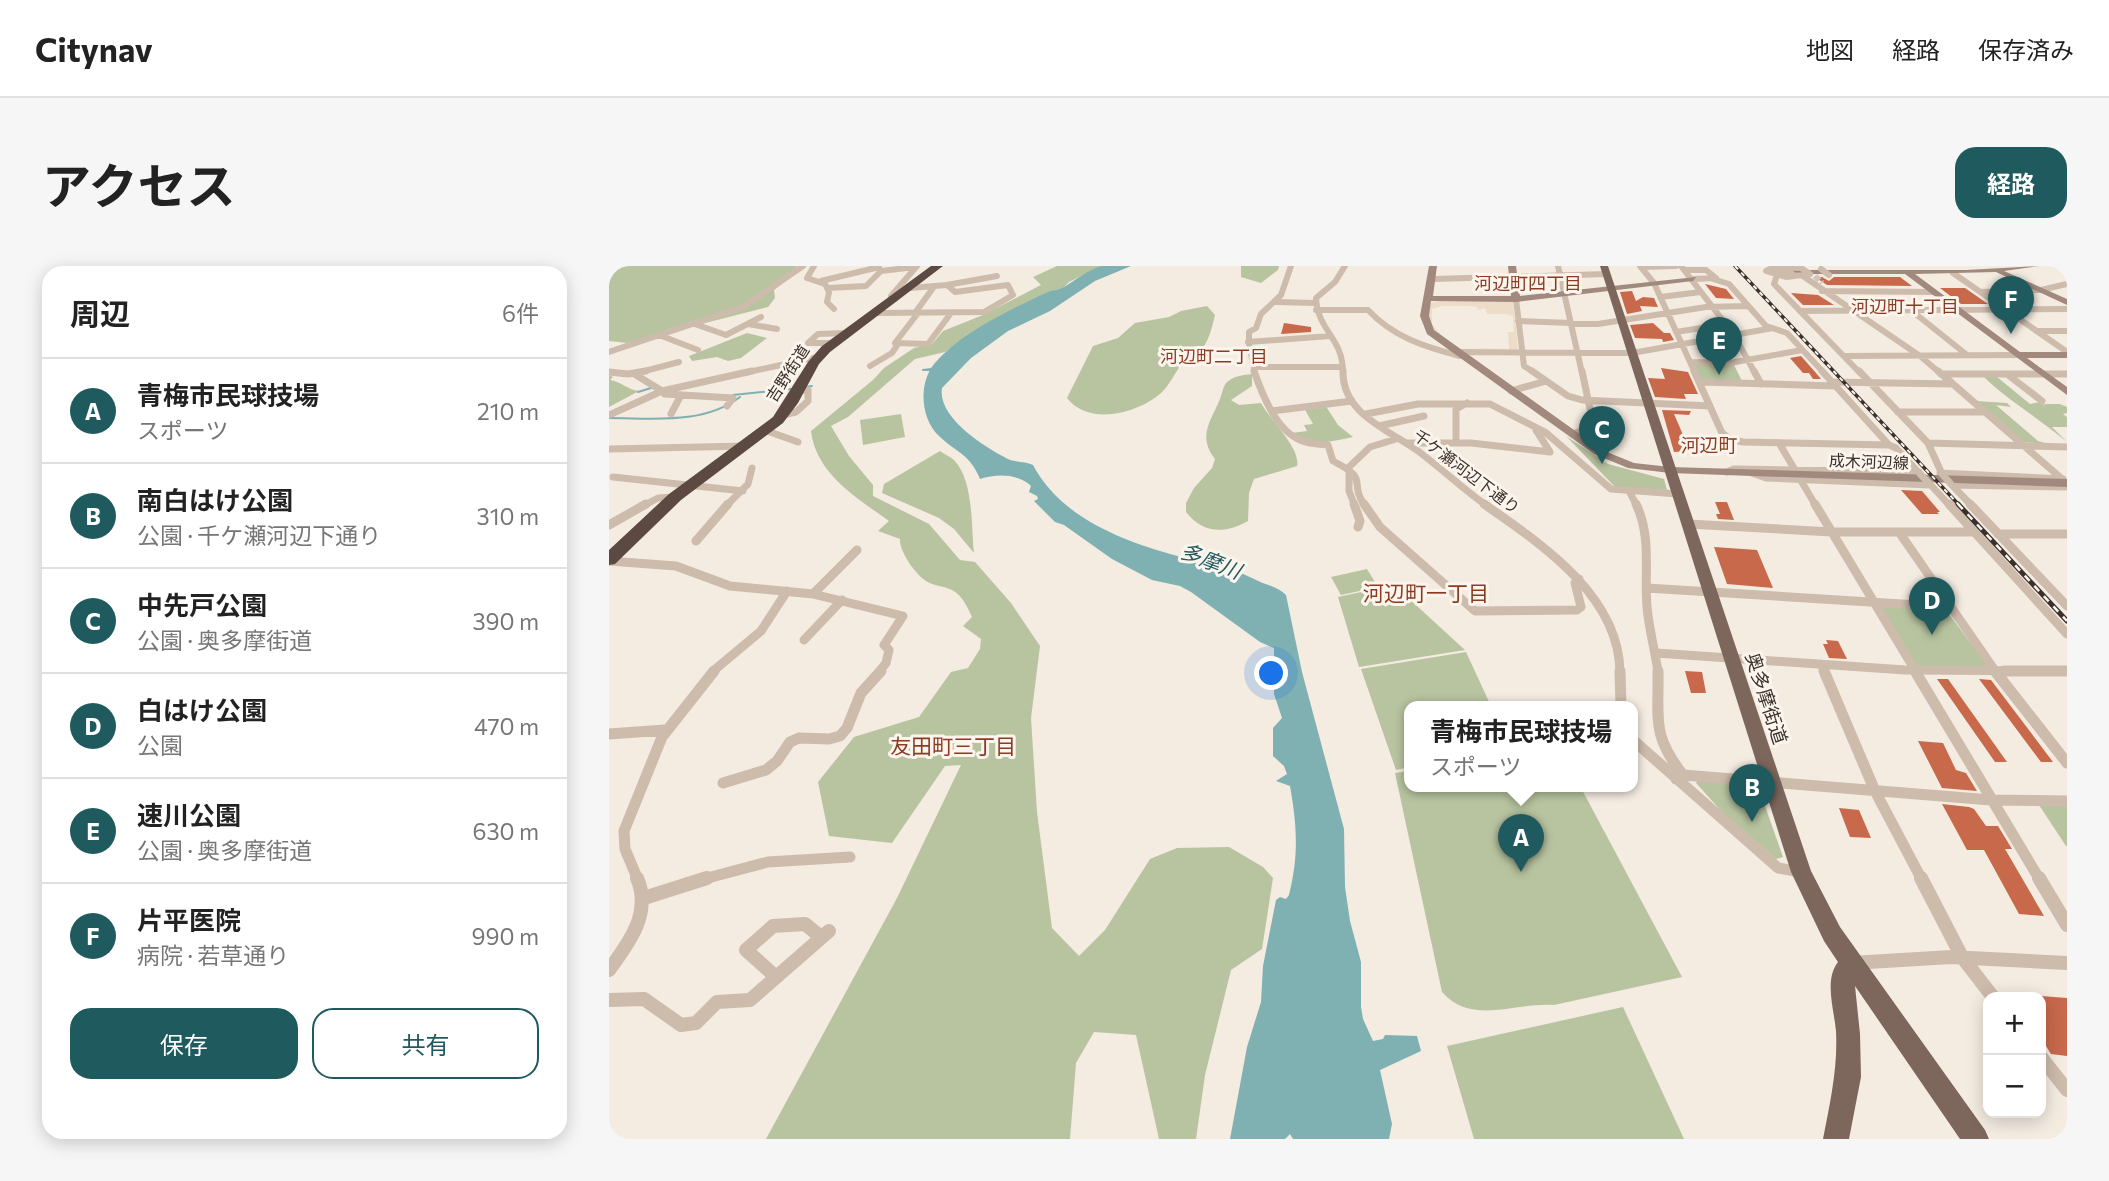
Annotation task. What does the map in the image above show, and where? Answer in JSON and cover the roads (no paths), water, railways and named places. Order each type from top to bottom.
[{"type":"highway","name":"吉野街道","points":[[609,561],[689,485],[746,446],[783,415],[818,357],[833,343],[938,266]]},
{"type":"main road","name":"奥多摩街道","points":[[1605,270],[1801,872],[1832,934],[1976,1139]]},
{"type":"main road","points":[[1836,1139],[1848,1077],[1848,1034],[1842,976],[1852,963]]},
{"type":"street","points":[[609,352],[748,304],[803,266]]},
{"type":"street","points":[[814,266],[807,278],[821,281],[880,267],[916,267]]},
{"type":"street","points":[[1291,266],[1284,290],[1276,302],[1261,314],[1256,328],[1249,332],[1248,342],[1255,367],[1277,420],[1296,438],[1328,445],[1333,461],[1349,467],[1358,478],[1359,497],[1380,527],[1475,611],[1577,610],[1581,607],[1575,583],[1579,579]]},
{"type":"street","points":[[1316,307],[1316,299],[1335,282],[1345,266]]},
{"type":"street","points":[[1433,266],[1434,279],[1427,299],[1515,299],[1693,279],[1713,279],[1728,283],[1766,326],[1786,332],[2067,634]]},
{"type":"street","points":[[1512,266],[1524,366],[1546,382],[1569,397],[1588,400],[1710,406]]},
{"type":"street","points":[[1559,266],[1593,426],[1572,434]]},
{"type":"street","points":[[1578,266],[1580,275]]},
{"type":"street","points":[[1641,266],[1711,268],[1715,277],[1713,279]]},
{"type":"street","points":[[1641,266],[1654,283],[1722,433],[1727,438],[1739,442],[1889,445]]},
{"type":"street","points":[[1899,266],[2067,392]]},
{"type":"street","points":[[1928,266],[1936,273]]},
{"type":"street","points":[[1987,266],[2067,302]]},
{"type":"street","points":[[1764,268],[1953,273],[2036,266]]},
{"type":"street","points":[[828,288],[866,286],[874,274],[888,267]]},
{"type":"street","points":[[895,299],[891,296],[916,267]]},
{"type":"street","points":[[1681,267],[1734,335],[1761,384]]},
{"type":"street","points":[[1476,268],[1476,277]]},
{"type":"street","points":[[1764,268],[1776,278],[1789,279],[1785,273],[1799,269]]},
{"type":"street","points":[[1764,268],[1799,269],[1812,275],[1783,276],[1770,274],[1764,268]]},
{"type":"street","points":[[1799,269],[1822,291],[1920,356],[2065,482]]},
{"type":"street","points":[[1821,269],[1829,275]]},
{"type":"street","points":[[1434,279],[1580,275],[1605,270]]},
{"type":"street","points":[[1953,273],[2067,354]]},
{"type":"street","points":[[911,288],[933,288],[997,276]]},
{"type":"street","points":[[1776,278],[1774,284],[1928,443],[1941,474],[2067,606]]},
{"type":"street","points":[[821,281],[828,288],[828,302],[834,309]]},
{"type":"street","points":[[1981,292],[2041,290],[2067,284]]},
{"type":"street","points":[[875,313],[984,312],[1013,295],[1008,285],[955,292],[947,285]]},
{"type":"street","points":[[898,344],[895,341],[916,313],[917,306],[933,288]]},
{"type":"street","points":[[1822,291],[1934,292]]},
{"type":"street","points":[[1660,297],[1701,292]]},
{"type":"street","name":"成木河辺線","points":[[1427,299],[1425,324],[1434,336],[1614,461],[1643,468],[1670,470],[2065,482]]},
{"type":"street","points":[[1276,302],[1368,310],[1384,325],[1419,345],[1443,350],[1451,355],[1521,352],[1632,353],[1773,328]]},
{"type":"street","points":[[1518,321],[1622,321],[1712,306],[1748,306]]},
{"type":"street","name":"千ケ瀬河辺下通り","points":[[1316,307],[1319,321],[1341,349],[1342,386],[1352,401],[1379,426],[1406,443],[1445,477],[1553,555],[1579,579],[1599,604],[1613,633],[1621,668],[1621,701]]},
{"type":"street","points":[[1800,312],[2067,309]]},
{"type":"street","points":[[1912,311],[1966,355]]},
{"type":"street","points":[[898,344],[928,344],[951,313]]},
{"type":"street","points":[[692,323],[726,335],[761,317]]},
{"type":"street","points":[[748,324],[777,329]]},
{"type":"street","points":[[1676,332],[1725,324]]},
{"type":"street","points":[[2037,331],[2067,331]]},
{"type":"street","points":[[833,343],[809,343],[818,334],[847,333]]},
{"type":"street","points":[[659,335],[698,349]]},
{"type":"street","points":[[1248,342],[1330,336]]},
{"type":"street","points":[[870,366],[892,353],[898,344]]},
{"type":"street","points":[[1691,362],[1734,362],[1802,350]]},
{"type":"street","points":[[1844,356],[2067,354]]},
{"type":"street","points":[[609,415],[660,392],[818,357]]},
{"type":"street","points":[[609,372],[636,375],[679,362]]},
{"type":"street","points":[[1734,362],[1745,383]]},
{"type":"street","points":[[1255,367],[1341,368]]},
{"type":"street","points":[[1941,374],[2067,373]]},
{"type":"street","points":[[2007,374],[2039,398]]},
{"type":"street","points":[[636,375],[660,392],[681,396],[733,398],[727,406]]},
{"type":"street","points":[[1511,391],[1546,382]]},
{"type":"street","points":[[1700,382],[1953,384]]},
{"type":"street","points":[[671,414],[681,396]]},
{"type":"street","points":[[1272,411],[1352,401]]},
{"type":"street","points":[[1456,442],[1456,408],[1467,403]]},
{"type":"street","points":[[1366,414],[1418,404],[1490,404],[1534,425],[1608,486],[1629,491],[1678,494]]},
{"type":"street","points":[[1898,412],[1983,412]]},
{"type":"street","points":[[1379,426],[1425,416]]},
{"type":"street","points":[[1406,443],[1456,442],[1550,452],[1534,425]]},
{"type":"street","points":[[767,430],[798,442]]},
{"type":"street","points":[[1358,527],[1360,521],[1349,491],[1349,467],[1370,447],[1396,439]]},
{"type":"street","points":[[1779,443],[2067,925]]},
{"type":"street","points":[[1928,443],[2067,447]]},
{"type":"street","points":[[609,449],[746,446]]},
{"type":"street","points":[[696,541],[708,524],[743,491],[748,484],[752,468]]},
{"type":"street","points":[[1727,472],[1734,469],[1929,484]]},
{"type":"street","points":[[1752,473],[1766,478],[1919,473]]},
{"type":"street","points":[[1941,474],[2065,482]]},
{"type":"street","points":[[613,477],[743,491]]},
{"type":"street","points":[[1951,485],[2065,482]]},
{"type":"street","points":[[1629,491],[1642,517],[1649,558],[1647,607],[1656,653],[1658,733],[1679,777]]},
{"type":"street","points":[[609,525],[658,498],[675,497]]},
{"type":"street","points":[[1688,524],[1832,532],[1974,532]]},
{"type":"street","points":[[1899,532],[1995,671],[2067,763]]},
{"type":"street","points":[[1999,534],[2065,536]]},
{"type":"street","points":[[813,594],[857,550]]},
{"type":"street","points":[[609,561],[668,565],[730,586],[813,594],[903,615],[884,645],[889,650],[884,668],[862,692],[843,734],[833,740],[807,736],[795,739],[786,746],[773,765],[756,774],[723,783]]},
{"type":"street","points":[[1647,588],[1950,607]]},
{"type":"street","points":[[609,970],[636,930],[644,898],[625,849],[624,831],[665,730],[718,665],[765,626],[787,591]]},
{"type":"street","points":[[804,640],[842,600]]},
{"type":"street","points":[[1656,653],[1914,670],[2067,671]]},
{"type":"street","points":[[1821,664],[1875,791],[1962,957],[1989,992]]},
{"type":"street","points":[[609,734],[665,730]]},
{"type":"street","points":[[1638,744],[1679,777],[1778,868],[1801,872]]},
{"type":"street","points":[[1679,777],[1991,800],[2067,801]]},
{"type":"street","points":[[644,898],[768,862],[850,857]]},
{"type":"street","points":[[609,1000],[644,999],[681,1025],[696,1023],[717,1002],[750,1000],[825,934],[805,924],[773,926],[746,950],[776,977]]},
{"type":"street","points":[[1852,963],[1962,957],[2067,963]]},
{"type":"street","points":[[2046,1063],[2067,1090]]},
{"type":"water","points":[[1101,266],[1131,266],[1095,281],[1050,311],[1008,331],[971,358],[942,388],[942,399],[954,420],[964,430],[1009,460],[1033,465],[1061,501],[1079,515],[1141,545],[1235,571],[1274,587],[1286,595],[1302,672],[1344,829],[1345,887],[1350,921],[1361,962],[1363,1019],[1373,1041],[1383,1039],[1385,1035],[1417,1036],[1421,1051],[1380,1070],[1392,1124],[1389,1139],[1293,1139],[1290,1134],[1285,1139],[1230,1139],[1247,1047],[1261,1002],[1263,966],[1276,900],[1280,897],[1286,899],[1289,895],[1296,853],[1290,786],[1276,781],[1287,774],[1284,766],[1273,756],[1273,728],[1282,718],[1274,694],[1274,648],[1260,642],[1191,592],[1180,586],[1152,580],[1112,559],[1064,525],[1055,522],[1034,501],[1038,499],[1037,496],[1029,492],[1031,486],[1025,482],[1006,476],[980,479],[967,459],[933,429],[926,413],[924,386],[930,370],[923,369],[931,368],[955,344],[985,324],[1048,292],[1062,288]]},
{"type":"waterway","points":[[923,370],[930,370]]},
{"type":"waterway","points":[[805,387],[812,386]]},
{"type":"waterway","points":[[638,392],[651,388]]},
{"type":"waterway","points":[[733,395],[791,389]]},
{"type":"waterway","points":[[609,418],[660,419],[694,416],[726,406],[740,397]]},
{"type":"tunnel","points":[[1815,276],[1822,283]]},
{"type":"railway","points":[[1735,266],[1960,506]]},
{"type":"railway","points":[[1958,504],[2067,621]]},
{"type":"place","name":"片平医院","points":[[2011,334]]},
{"type":"place","name":"速川公園","points":[[1719,375]]},
{"type":"place","name":"中先戸公園","points":[[1602,464]]},
{"type":"place","name":"白はけ公園","points":[[1932,635]]},
{"type":"place","name":"南白はけ公園","points":[[1752,822]]},
{"type":"place","name":"青梅市民球技場","points":[[1521,872]]},
{"type":"district","name":"河辺町四丁目","points":[[1528,283]]},
{"type":"district","name":"河辺町十丁目","points":[[1905,306]]},
{"type":"district","name":"河辺町二丁目","points":[[1214,356]]},
{"type":"district","name":"河辺町","points":[[1709,444]]},
{"type":"district","name":"河辺町一丁目","points":[[1426,592]]},
{"type":"district","name":"友田町三丁目","points":[[953,745]]},
{"type":"water label","name":"多摩川","points":[[1211,560]]}]
